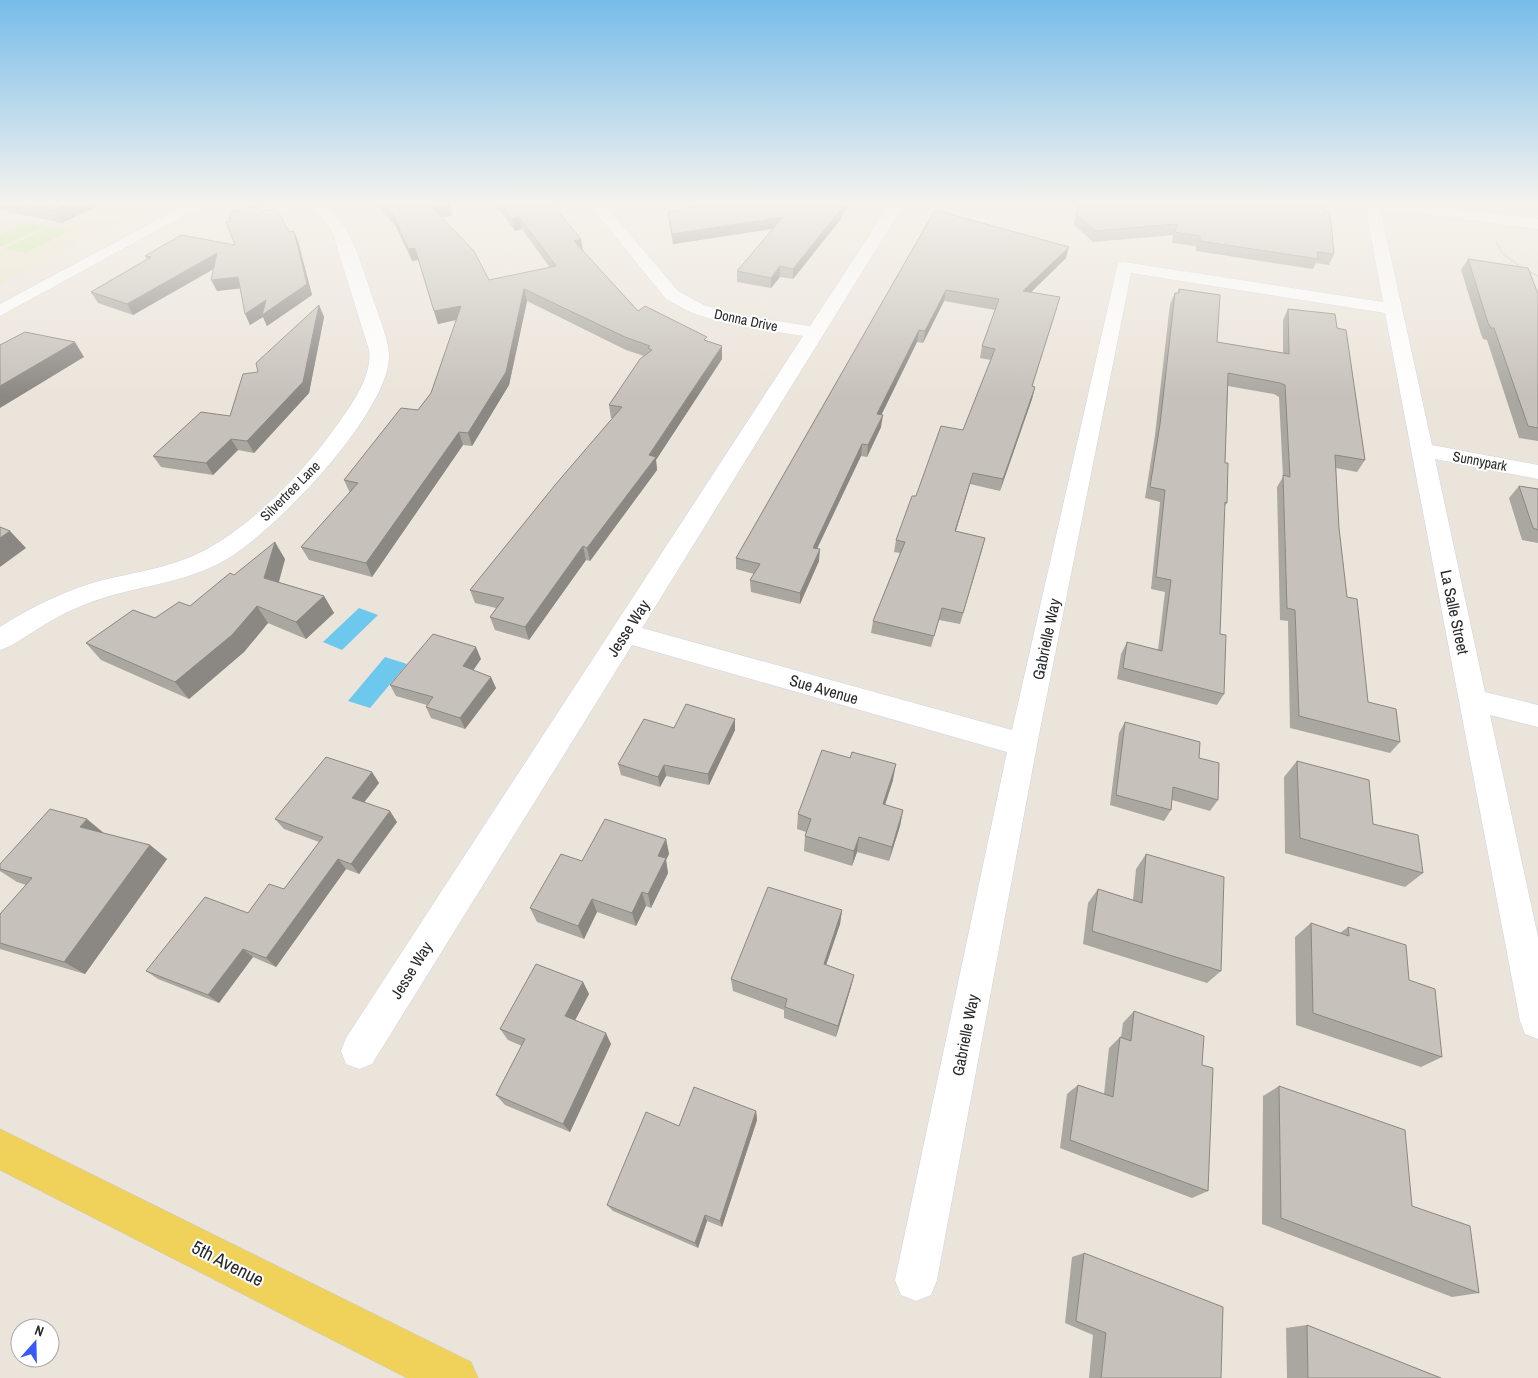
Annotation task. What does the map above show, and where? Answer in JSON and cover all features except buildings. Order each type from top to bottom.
[{"type":"main road","name":"5th Avenue","points":[[0,1149],[455,1378]]},
{"type":"street","points":[[0,311],[79,268]]},
{"type":"street","name":"Silvertree Lane","points":[[0,640],[57,605],[90,593],[180,570],[209,558],[242,538],[296,488],[330,450],[362,407],[380,357],[352,268]]},
{"type":"street","name":"Donna Drive","points":[[652,268],[672,295],[698,309],[734,320],[817,333]]},
{"type":"street","name":"Jesse Way","points":[[359,1051],[857,268]]},
{"type":"street","name":"Gabrielle Way","points":[[916,1280],[1023,745],[1124,268]]},
{"type":"street","name":"Gabrielle Way","points":[[1139,268],[1395,309]]},
{"type":"street","name":"La Salle Street","points":[[1386,268],[1538,1021]]},
{"type":"street","name":"Sunnypark","points":[[1422,450],[1538,472]]},
{"type":"street","name":"Sue Avenue","points":[[625,633],[1023,745]]},
{"type":"street","points":[[1473,700],[1538,716]]},
{"type":"path","points":[[1525,268],[1538,276]]},
{"type":"shaded area","points":[[0,268],[32,268],[0,285]]},
{"type":"water","points":[[359,608],[378,615],[342,650],[323,642]]},
{"type":"water","points":[[385,657],[407,664],[370,708],[348,701]]}]
